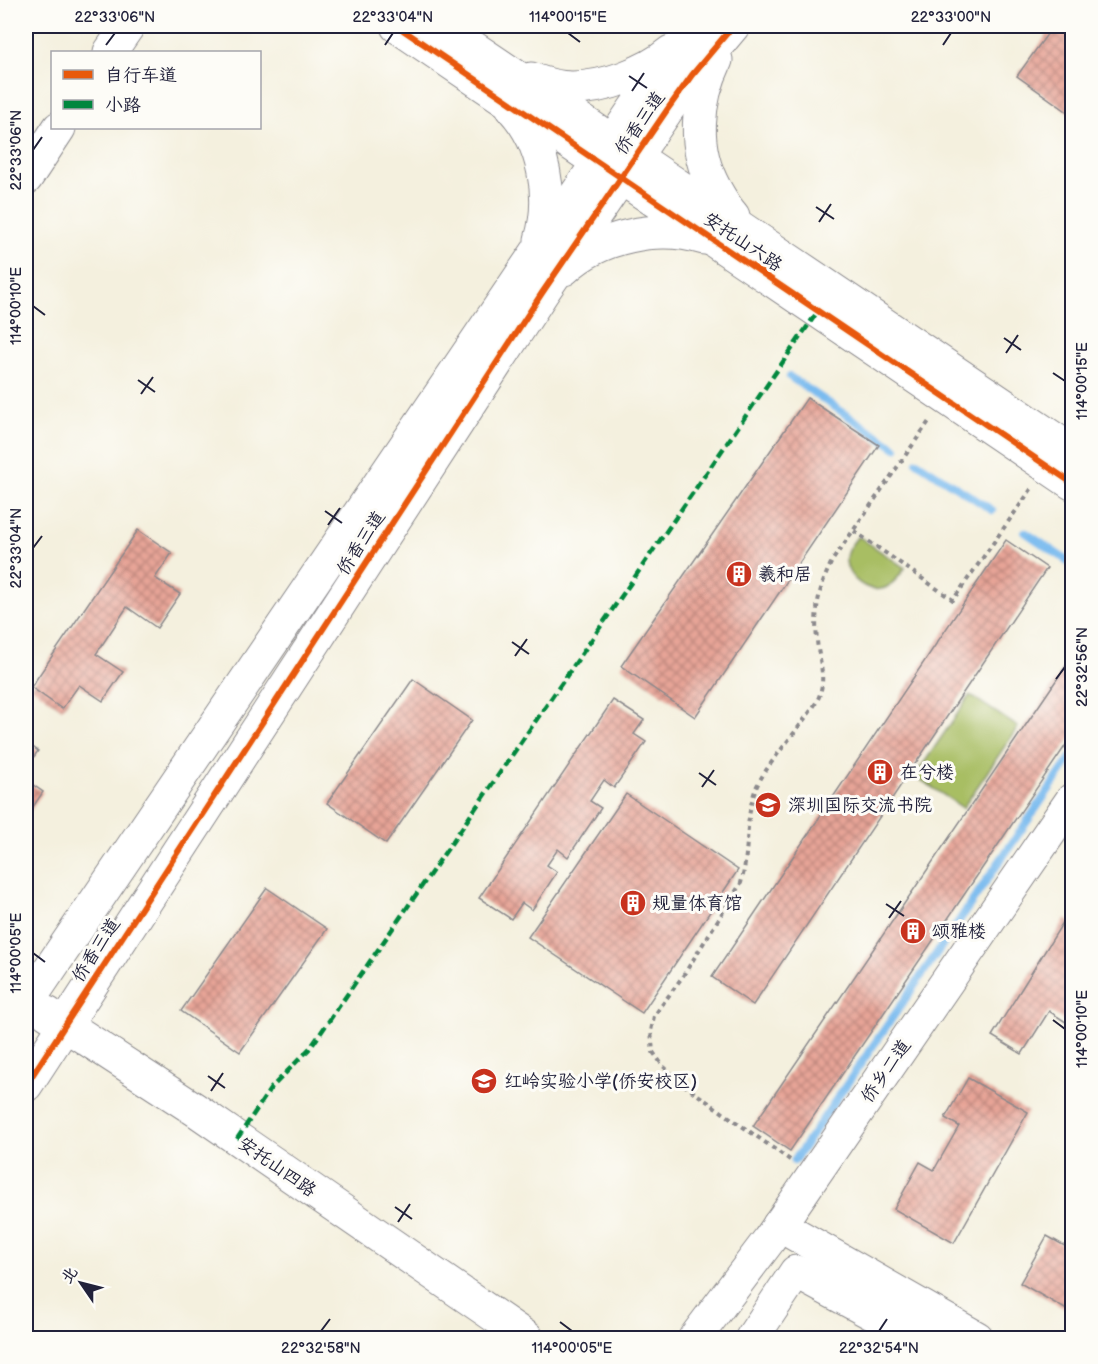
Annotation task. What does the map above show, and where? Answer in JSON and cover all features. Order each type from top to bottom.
[{"type":"street","points":[[111,51],[128,26]]},
{"type":"street","name":"安托山六路","points":[[397,26],[501,96],[757,238],[1064,466]]},
{"type":"street","name":"安托山六路","points":[[441,26],[496,63],[722,246],[946,397],[1064,466]]},
{"type":"street","points":[[734,26],[710,74],[702,99],[698,129],[703,156],[712,183],[730,213],[757,238]]},
{"type":"street","name":"侨香三道","points":[[26,1001],[533,258],[734,26]]},
{"type":"street","points":[[496,63],[556,87],[588,87],[620,78],[665,57],[695,29]]},
{"type":"street","name":"侨香三道","points":[[26,1085],[542,293],[670,59],[695,29]]},
{"type":"street","points":[[501,96],[525,125],[537,149],[543,173],[547,199],[545,225],[533,258]]},
{"type":"street","points":[[26,178],[58,129]]},
{"type":"street","points":[[542,293],[582,255],[629,236],[678,233],[692,235],[722,246]]},
{"type":"street","name":"侨乡二道","points":[[695,1338],[813,1177],[1072,800]]},
{"type":"street","name":"安托山四路","points":[[26,1001],[196,1110],[527,1338]]},
{"type":"street","points":[[779,1225],[976,1338]]},
{"type":"street","points":[[752,1338],[796,1272],[918,1338]]},
{"type":"path","points":[[813,1177],[688,1088],[663,1066],[653,1052],[651,1031],[654,1017],[741,882],[746,866],[749,810],[757,786],[812,709],[821,692],[823,676],[817,641],[816,610],[821,584],[832,561],[946,397]]},
{"type":"path","points":[[854,531],[953,600],[1064,466]]},
{"type":"green space","points":[[858,536],[905,568],[897,579],[885,588],[865,587],[850,573],[846,561],[847,554]]},
{"type":"green space","points":[[970,695],[1018,727],[963,808],[915,776]]},
{"type":"building","points":[[1053,26],[1072,26],[1072,115],[1017,76]]},
{"type":"building","name":"羲和居","points":[[807,398],[879,445],[695,717],[621,666]]},
{"type":"building","points":[[138,530],[172,553],[155,578],[180,594],[157,628],[127,607],[96,654],[123,672],[103,701],[79,685],[62,709],[31,687]]},
{"type":"building","name":"在兮楼","points":[[1006,540],[1047,568],[753,1005],[712,977]]},
{"type":"building","name":"颂雅楼","points":[[1072,657],[1072,736],[790,1151],[753,1126]]},
{"type":"building","points":[[413,679],[472,720],[386,844],[327,803]]},
{"type":"building","points":[[613,700],[644,720],[634,734],[646,742],[614,788],[604,780],[590,801],[601,808],[568,857],[558,849],[547,865],[557,872],[532,910],[522,903],[511,919],[479,898]]},
{"type":"building","points":[[26,742],[38,751],[26,768]]},
{"type":"building","points":[[26,780],[43,792],[26,817]]},
{"type":"building","name":"规量体育馆","points":[[626,794],[738,870],[642,1013],[528,937]]},
{"type":"building","points":[[267,888],[327,929],[240,1052],[181,1011]]},
{"type":"building","points":[[1065,919],[1072,923],[1072,1026],[1049,1011],[1022,1054],[992,1036]]},
{"type":"building","points":[[968,1078],[1028,1112],[954,1243],[894,1209],[920,1162],[934,1170],[959,1126],[945,1118]]},
{"type":"building","points":[[1047,1236],[1072,1250],[1072,1313],[1020,1283]]},
{"type":"waterway","points":[[790,377],[896,448]]},
{"type":"waterway","points":[[917,462],[992,510]]},
{"type":"waterway","points":[[1025,532],[1072,564]]},
{"type":"waterway","points":[[794,1161],[1072,756]]},
{"type":"marked path","points":[[237,1139],[271,1088],[311,1047],[818,311]]},
{"type":"cycle path","points":[[397,26],[1072,483]]},
{"type":"cycle path","points":[[26,1085],[542,293],[692,75],[733,26]]},
{"type":"place","name":"羲和居","points":[[739,574]]},
{"type":"place","name":"在兮楼","points":[[880,772]]},
{"type":"place","name":"深圳国际交流书院","points":[[768,805]]},
{"type":"place","name":"规量体育馆","points":[[633,903]]},
{"type":"place","name":"颂雅楼","points":[[913,931]]},
{"type":"place","name":"红岭实验小学(侨安校区)","points":[[484,1081]]}]
